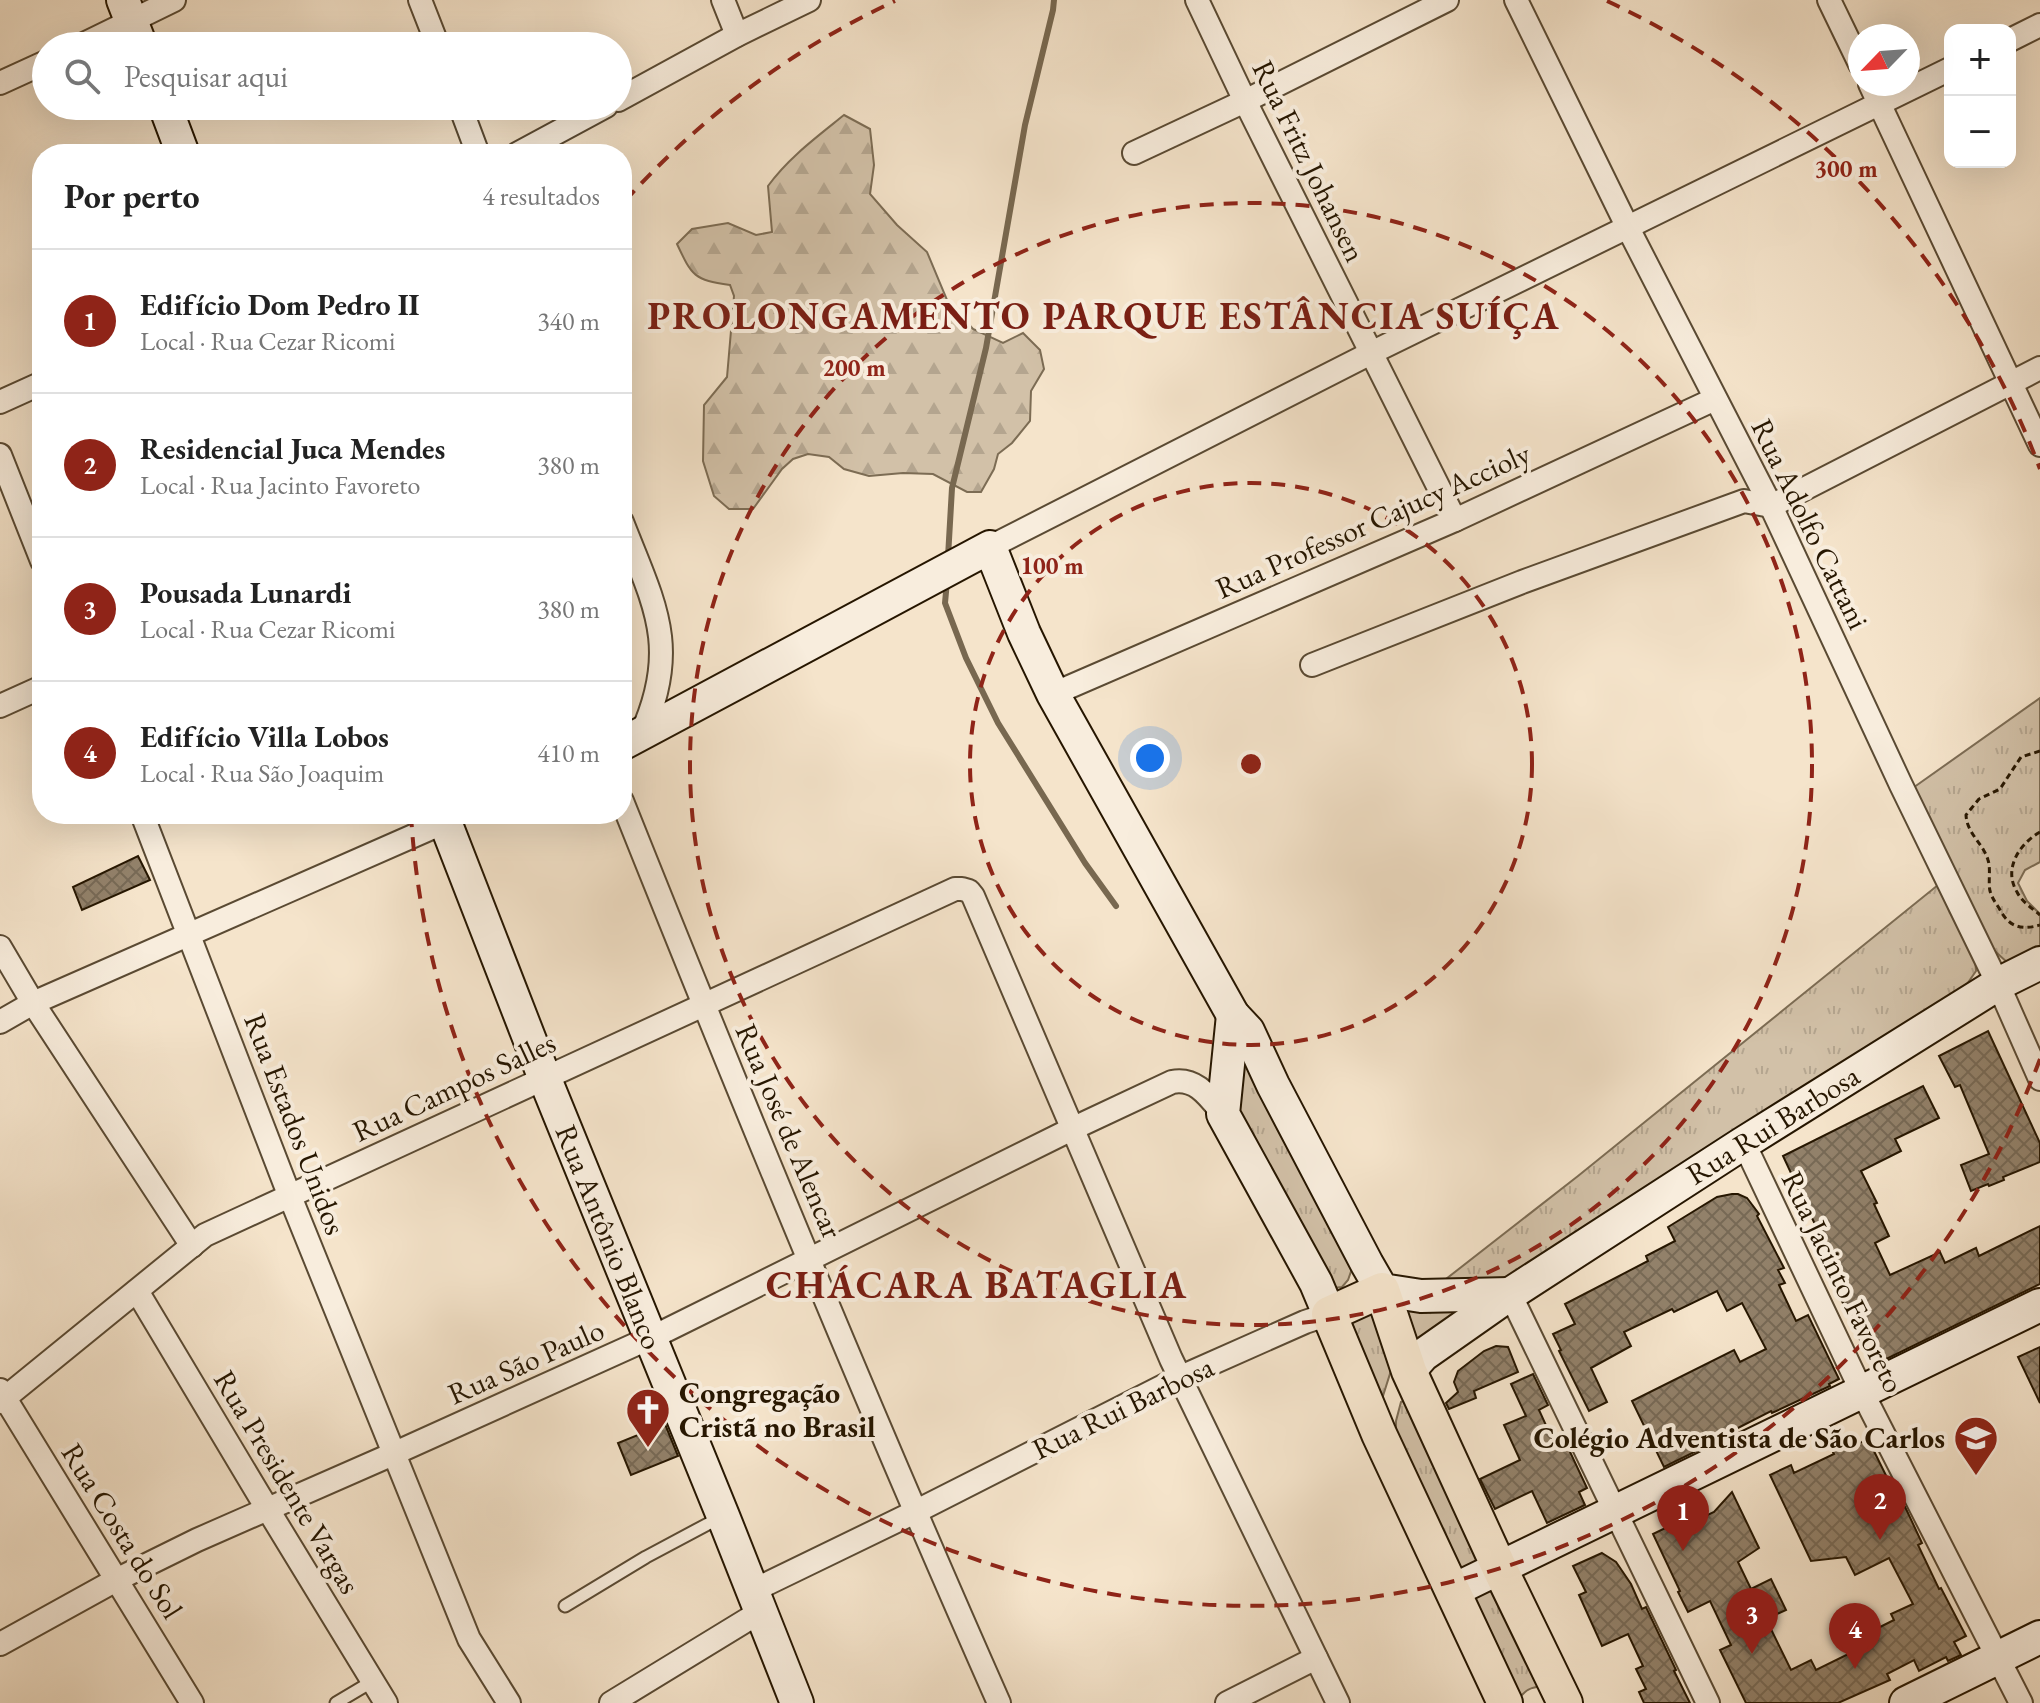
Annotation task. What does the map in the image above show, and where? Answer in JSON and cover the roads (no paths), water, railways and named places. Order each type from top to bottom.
[{"type":"main road","name":"Rua Rui Barbosa","points":[[1329,1314],[1382,1290]]},
{"type":"main road","points":[[1382,1290],[1409,1371],[1564,1701]]},
{"type":"main road","points":[[1329,1314],[1379,1434],[1505,1703]]},
{"type":"main road","points":[[1379,1434],[1409,1371]]},
{"type":"main road","points":[[1528,1703],[1546,1697],[1564,1701]]},
{"type":"street","points":[[110,32],[174,0]]},
{"type":"street","points":[[420,0],[433,32]]},
{"type":"street","points":[[723,0],[737,35]]},
{"type":"street","points":[[632,92],[809,0]]},
{"type":"street","name":"Rua Fritz Johansen","points":[[1197,0],[1455,520]]},
{"type":"street","points":[[1134,153],[1447,0]]},
{"type":"street","name":"Rua Adolfo Cattani","points":[[1516,0],[1628,228],[1771,506],[2040,1079]]},
{"type":"street","points":[[1829,0],[1848,39]]},
{"type":"street","points":[[2016,37],[2040,25]]},
{"type":"street","points":[[0,83],[32,68]]},
{"type":"street","points":[[1920,79],[1944,71]]},
{"type":"street","points":[[632,739],[985,549],[1371,353],[1628,228],[1871,96]]},
{"type":"street","points":[[1876,96],[2040,445]]},
{"type":"street","points":[[170,120],[179,144]]},
{"type":"street","points":[[465,120],[474,144]]},
{"type":"street","points":[[536,144],[580,120]]},
{"type":"street","points":[[1312,665],[1522,582],[1744,501],[1771,506],[2040,368]]},
{"type":"street","points":[[0,402],[32,388]]},
{"type":"street","name":"Rua Professor Cajucy Accioly","points":[[1053,694],[1455,520],[1715,399]]},
{"type":"street","points":[[0,455],[32,536]]},
{"type":"street","points":[[632,548],[656,610],[662,664],[657,691],[632,738]]},
{"type":"street","points":[[985,549],[1053,694],[1233,1015],[1248,1031],[1382,1290],[1421,1296],[1510,1294],[1708,1703]]},
{"type":"street","points":[[0,706],[32,692]]},
{"type":"street","name":"Rua Estados Unidos","points":[[146,824],[289,1195],[469,1639],[509,1703]]},
{"type":"street","points":[[0,1022],[33,1003],[434,824]]},
{"type":"street","name":"Rua Antônio Blanco","points":[[453,824],[545,1079],[797,1703]]},
{"type":"street","name":"Rua José de Alencar","points":[[631,824],[703,1005],[915,1512],[999,1703]]},
{"type":"street","name":"Rua Campos Salles","points":[[2,1397],[205,1235],[955,889],[969,891],[1074,1128]]},
{"type":"street","points":[[0,947],[33,1003],[192,1246]]},
{"type":"street","name":"Rua Rui Barbosa","points":[[1409,1371],[1423,1355],[1510,1294],[1998,984],[2040,963]]},
{"type":"street","points":[[1233,1015],[1223,1114],[1316,1283],[1329,1314]]},
{"type":"street","name":"Rua São Paulo","points":[[0,1644],[116,1580],[197,1540],[650,1339],[1172,1082],[1181,1080],[1200,1088],[1223,1114]]},
{"type":"street","points":[[1074,1128],[1171,1359],[1338,1703]]},
{"type":"street","name":"Rua Jacinto Favoreto","points":[[1742,1144],[1862,1392],[2021,1703]]},
{"type":"street","name":"Rua Presidente Vargas","points":[[137,1291],[386,1703]]},
{"type":"street","points":[[1452,1591],[2040,1305]]},
{"type":"street","name":"Rua Rui Barbosa","points":[[611,1703],[756,1602],[915,1512],[1181,1377],[1329,1314]]},
{"type":"street","name":"Rua Costa do Sol","points":[[2,1397],[192,1703]]},
{"type":"street","points":[[1906,1703],[1945,1690],[2040,1637]]},
{"type":"street","points":[[1227,1703],[1316,1658]]},
{"type":"lane","points":[[565,1606],[646,1557],[723,1516]]},
{"type":"lane","points":[[336,1703],[373,1681]]},
{"type":"waterway","points":[[948,557],[952,488],[986,348],[1025,125],[1054,0]]},
{"type":"waterway","points":[[947,581],[945,603],[966,658],[998,723],[1085,863],[1116,906]]},
{"type":"place","name":"Congregação Cristã no Brasil","points":[[648,1449]]},
{"type":"place","name":"Colégio Adventista de São Carlos","points":[[1976,1477]]},
{"type":"place","name":"Residencial Juca Mendes","points":[[1880,1540]]},
{"type":"place","name":"Edifício Dom Pedro II","points":[[1683,1551]]},
{"type":"place","name":"Pousada Lunardi","points":[[1752,1654]]},
{"type":"place","name":"Edifício Villa Lobos","points":[[1855,1669]]},
{"type":"district","name":"PROLONGAMENTO PARQUE ESTÂNCIA SUÍÇA","points":[[1104,316]]},
{"type":"district","name":"CHÁCARA BATAGLIA","points":[[977,1285]]}]
